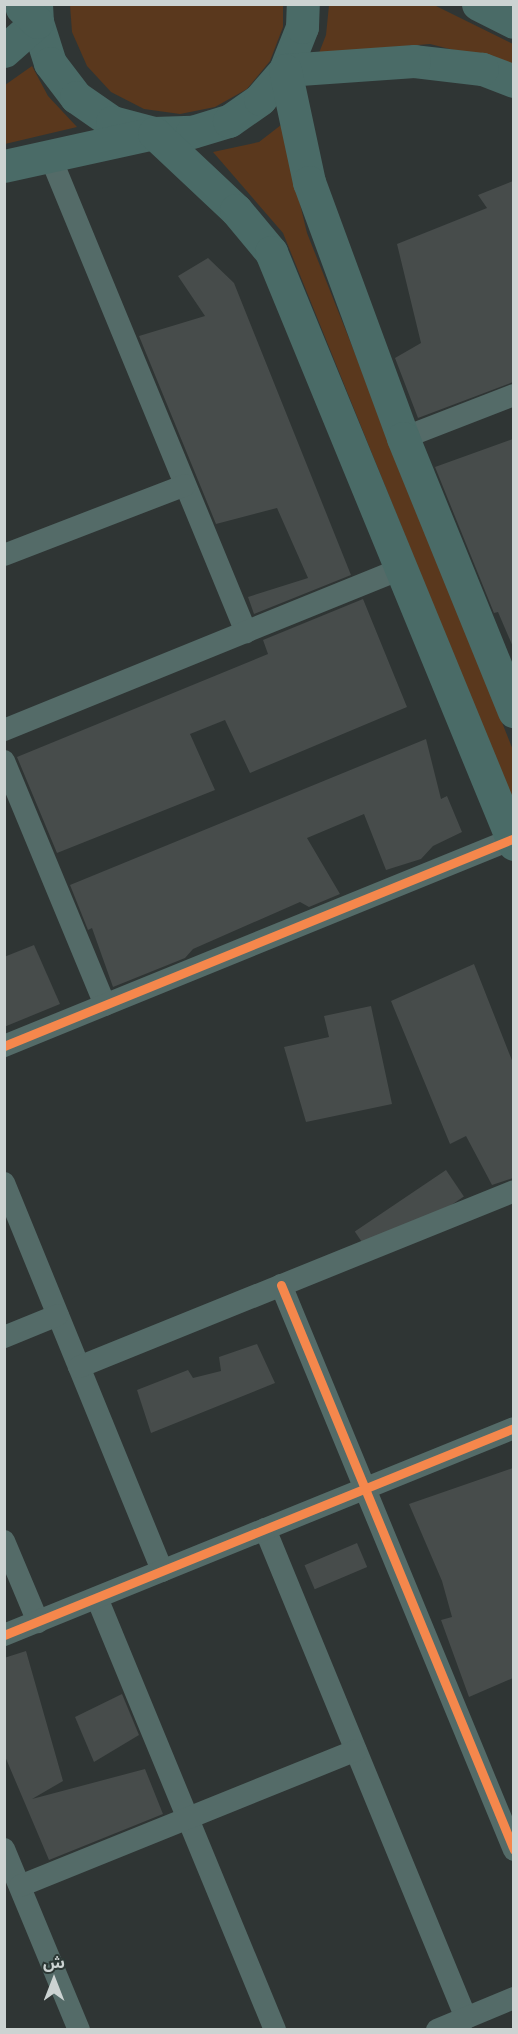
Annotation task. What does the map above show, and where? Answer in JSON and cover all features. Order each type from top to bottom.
[{"type":"main road","points":[[4,166],[154,133],[192,132],[229,121],[260,99],[285,70],[302,27],[303,4]]},
{"type":"main road","points":[[478,4],[513,22]]},
{"type":"main road","points":[[4,51],[30,10]]},
{"type":"main road","points":[[30,10],[50,63],[76,97],[112,122],[154,133],[236,210],[271,252],[512,842]]},
{"type":"main road","points":[[285,70],[414,61],[482,69],[513,81]]},
{"type":"main road","points":[[285,70],[309,182],[403,438],[513,711]]},
{"type":"street","points":[[50,156],[246,632]]},
{"type":"street","points":[[403,438],[513,395]]},
{"type":"street","points":[[4,555],[185,484]]},
{"type":"street","points":[[4,730],[401,569]]},
{"type":"street","points":[[4,761],[105,1005]]},
{"type":"street","points":[[4,1046],[512,842]]},
{"type":"street","points":[[4,1183],[162,1571]]},
{"type":"street","points":[[79,1368],[513,1191]]},
{"type":"street","points":[[281,1285],[513,1850]]},
{"type":"street","points":[[4,1337],[58,1316]]},
{"type":"street","points":[[4,1635],[513,1428]]},
{"type":"street","points":[[266,1529],[466,2018]]},
{"type":"street","points":[[4,1541],[38,1622]]},
{"type":"street","points":[[97,1598],[275,2030]]},
{"type":"street","points":[[20,1886],[356,1750]]},
{"type":"street","points":[[4,1849],[79,2030]]},
{"type":"street","points":[[437,2030],[513,1998]]},
{"type":"shaded area","points":[[70,5],[283,5],[283,27],[270,61],[247,89],[215,107],[180,114],[144,109],[111,92],[87,66],[72,32]]},
{"type":"shaded area","points":[[329,5],[434,5],[513,44],[513,65],[430,44],[319,53],[326,35]]},
{"type":"shaded area","points":[[32,66],[48,96],[77,127],[5,144],[5,85]]},
{"type":"shaded area","points":[[281,125],[307,233],[513,750],[513,803],[283,233],[213,152],[259,142]]},
{"type":"building","points":[[513,181],[513,382],[418,418],[395,358],[421,343],[397,244],[487,208],[478,195]]},
{"type":"building","points":[[208,258],[234,283],[351,575],[254,614],[248,597],[308,578],[277,508],[216,524],[139,336],[205,316],[178,276]]},
{"type":"building","points":[[513,439],[513,647],[498,612],[494,613],[435,467]]},
{"type":"building","points":[[363,599],[407,707],[250,773],[225,720],[190,734],[215,790],[57,853],[17,757],[268,654],[263,640]]},
{"type":"building","points":[[426,739],[441,799],[447,796],[462,832],[433,846],[421,859],[386,870],[364,814],[307,838],[340,894],[309,907],[300,902],[193,949],[185,958],[113,987],[92,928],[88,930],[70,885]]},
{"type":"building","points":[[34,945],[60,1004],[4,1027],[4,957]]},
{"type":"building","points":[[474,964],[513,1063],[513,1178],[492,1185],[466,1136],[450,1144],[391,1001]]},
{"type":"building","points":[[371,1006],[392,1104],[306,1122],[284,1047],[329,1037],[324,1016]]},
{"type":"building","points":[[446,1170],[464,1197],[373,1258],[355,1232]]},
{"type":"building","points":[[257,1344],[275,1383],[151,1433],[137,1390],[188,1370],[193,1378],[221,1371],[219,1357]]},
{"type":"building","points":[[513,1468],[513,1678],[469,1697],[441,1620],[452,1617],[442,1581],[409,1504]]},
{"type":"building","points":[[357,1543],[367,1567],[315,1589],[305,1565]]},
{"type":"building","points":[[26,1651],[63,1781],[32,1799],[145,1769],[163,1814],[49,1860],[4,1754],[4,1658]]},
{"type":"building","points":[[122,1694],[139,1735],[94,1762],[75,1717]]},
{"type":"cycle path","points":[[4,1046],[512,839]]},
{"type":"cycle path","points":[[281,1285],[514,1850]]},
{"type":"cycle path","points":[[4,1635],[514,1428]]}]
